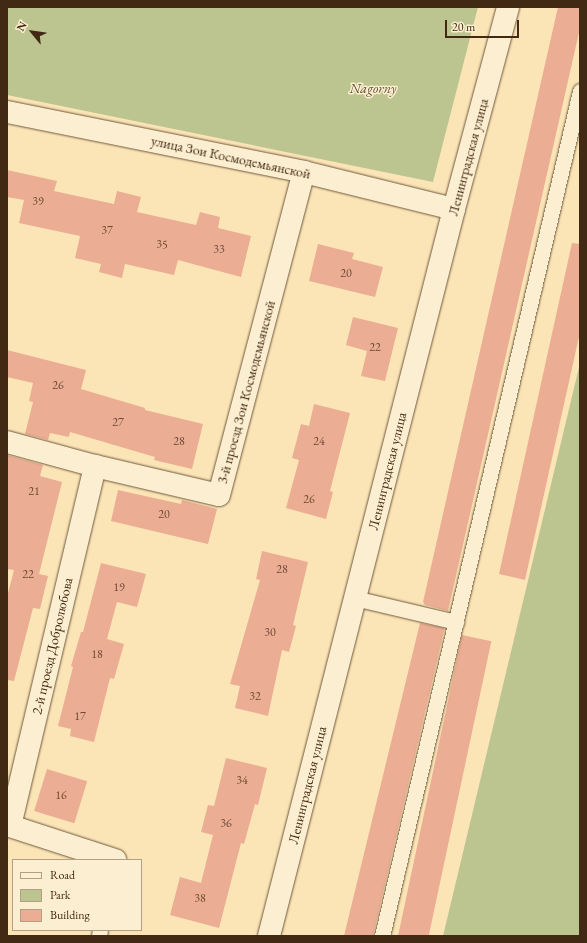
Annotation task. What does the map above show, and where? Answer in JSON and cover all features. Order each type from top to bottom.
[{"type":"street","name":"Ленинградская улица","points":[[269,936],[454,209],[508,7]]},
{"type":"street","name":"улица Зои Космодемьянской","points":[[7,112],[304,172],[454,209]]},
{"type":"street","name":"3-й проезд Зои Космодемьянской","points":[[7,442],[95,466],[219,495],[304,172]]},
{"type":"street","name":"2-й проезд Добролюбова","points":[[95,466],[8,826],[112,859]]},
{"type":"lane","points":[[382,936],[580,91]]},
{"type":"lane","points":[[354,598],[456,622]]},
{"type":"green space","name":"Nagorny","points":[[7,7],[478,7],[433,182],[7,95]]},
{"type":"green space","points":[[580,363],[580,936],[443,936]]},
{"type":"building","points":[[558,7],[580,7],[580,28],[448,611],[425,605],[423,602]]},
{"type":"building","points":[[7,170],[57,181],[54,191],[114,204],[117,191],[141,197],[137,212],[196,225],[200,212],[220,217],[218,228],[251,236],[241,277],[178,260],[174,275],[125,264],[122,278],[99,272],[101,264],[75,258],[80,236],[19,223],[24,200],[7,197]]},
{"type":"building","points":[[572,243],[580,244],[580,332],[525,580],[499,574]]},
{"type":"building","points":[[318,244],[354,253],[352,259],[383,267],[375,297],[309,281]]},
{"type":"building","points":[[353,317],[398,328],[385,381],[361,376],[367,351],[346,345]]},
{"type":"building","points":[[7,350],[86,370],[81,389],[145,408],[145,410],[203,424],[192,469],[154,460],[155,457],[70,432],[69,437],[50,433],[48,440],[25,434],[33,402],[29,401],[33,383],[7,377]]},
{"type":"building","points":[[314,404],[350,413],[330,491],[333,492],[326,519],[286,508],[299,460],[292,458],[301,424],[309,426]]},
{"type":"building","points":[[7,455],[43,465],[40,476],[62,482],[39,574],[48,576],[40,609],[33,608],[14,681],[7,680],[7,597],[14,570],[7,569]]},
{"type":"building","points":[[118,490],[181,504],[182,500],[217,509],[208,544],[111,521]]},
{"type":"building","points":[[262,551],[308,562],[293,625],[296,626],[289,652],[282,650],[268,716],[235,708],[240,686],[230,684],[260,580],[256,579]]},
{"type":"building","points":[[101,563],[146,574],[137,607],[117,602],[107,639],[124,644],[114,679],[110,678],[94,742],[70,736],[71,729],[58,726],[73,667],[71,666],[81,632],[83,632]]},
{"type":"building","points":[[420,623],[444,628],[444,631],[373,936],[344,936]]},
{"type":"building","points":[[462,635],[491,641],[429,936],[398,936]]},
{"type":"building","points":[[226,758],[267,768],[258,805],[255,804],[244,844],[241,843],[219,928],[170,915],[180,877],[201,883],[213,835],[201,832],[208,805],[214,806]]},
{"type":"building","points":[[47,769],[87,781],[74,823],[34,811]]}]
